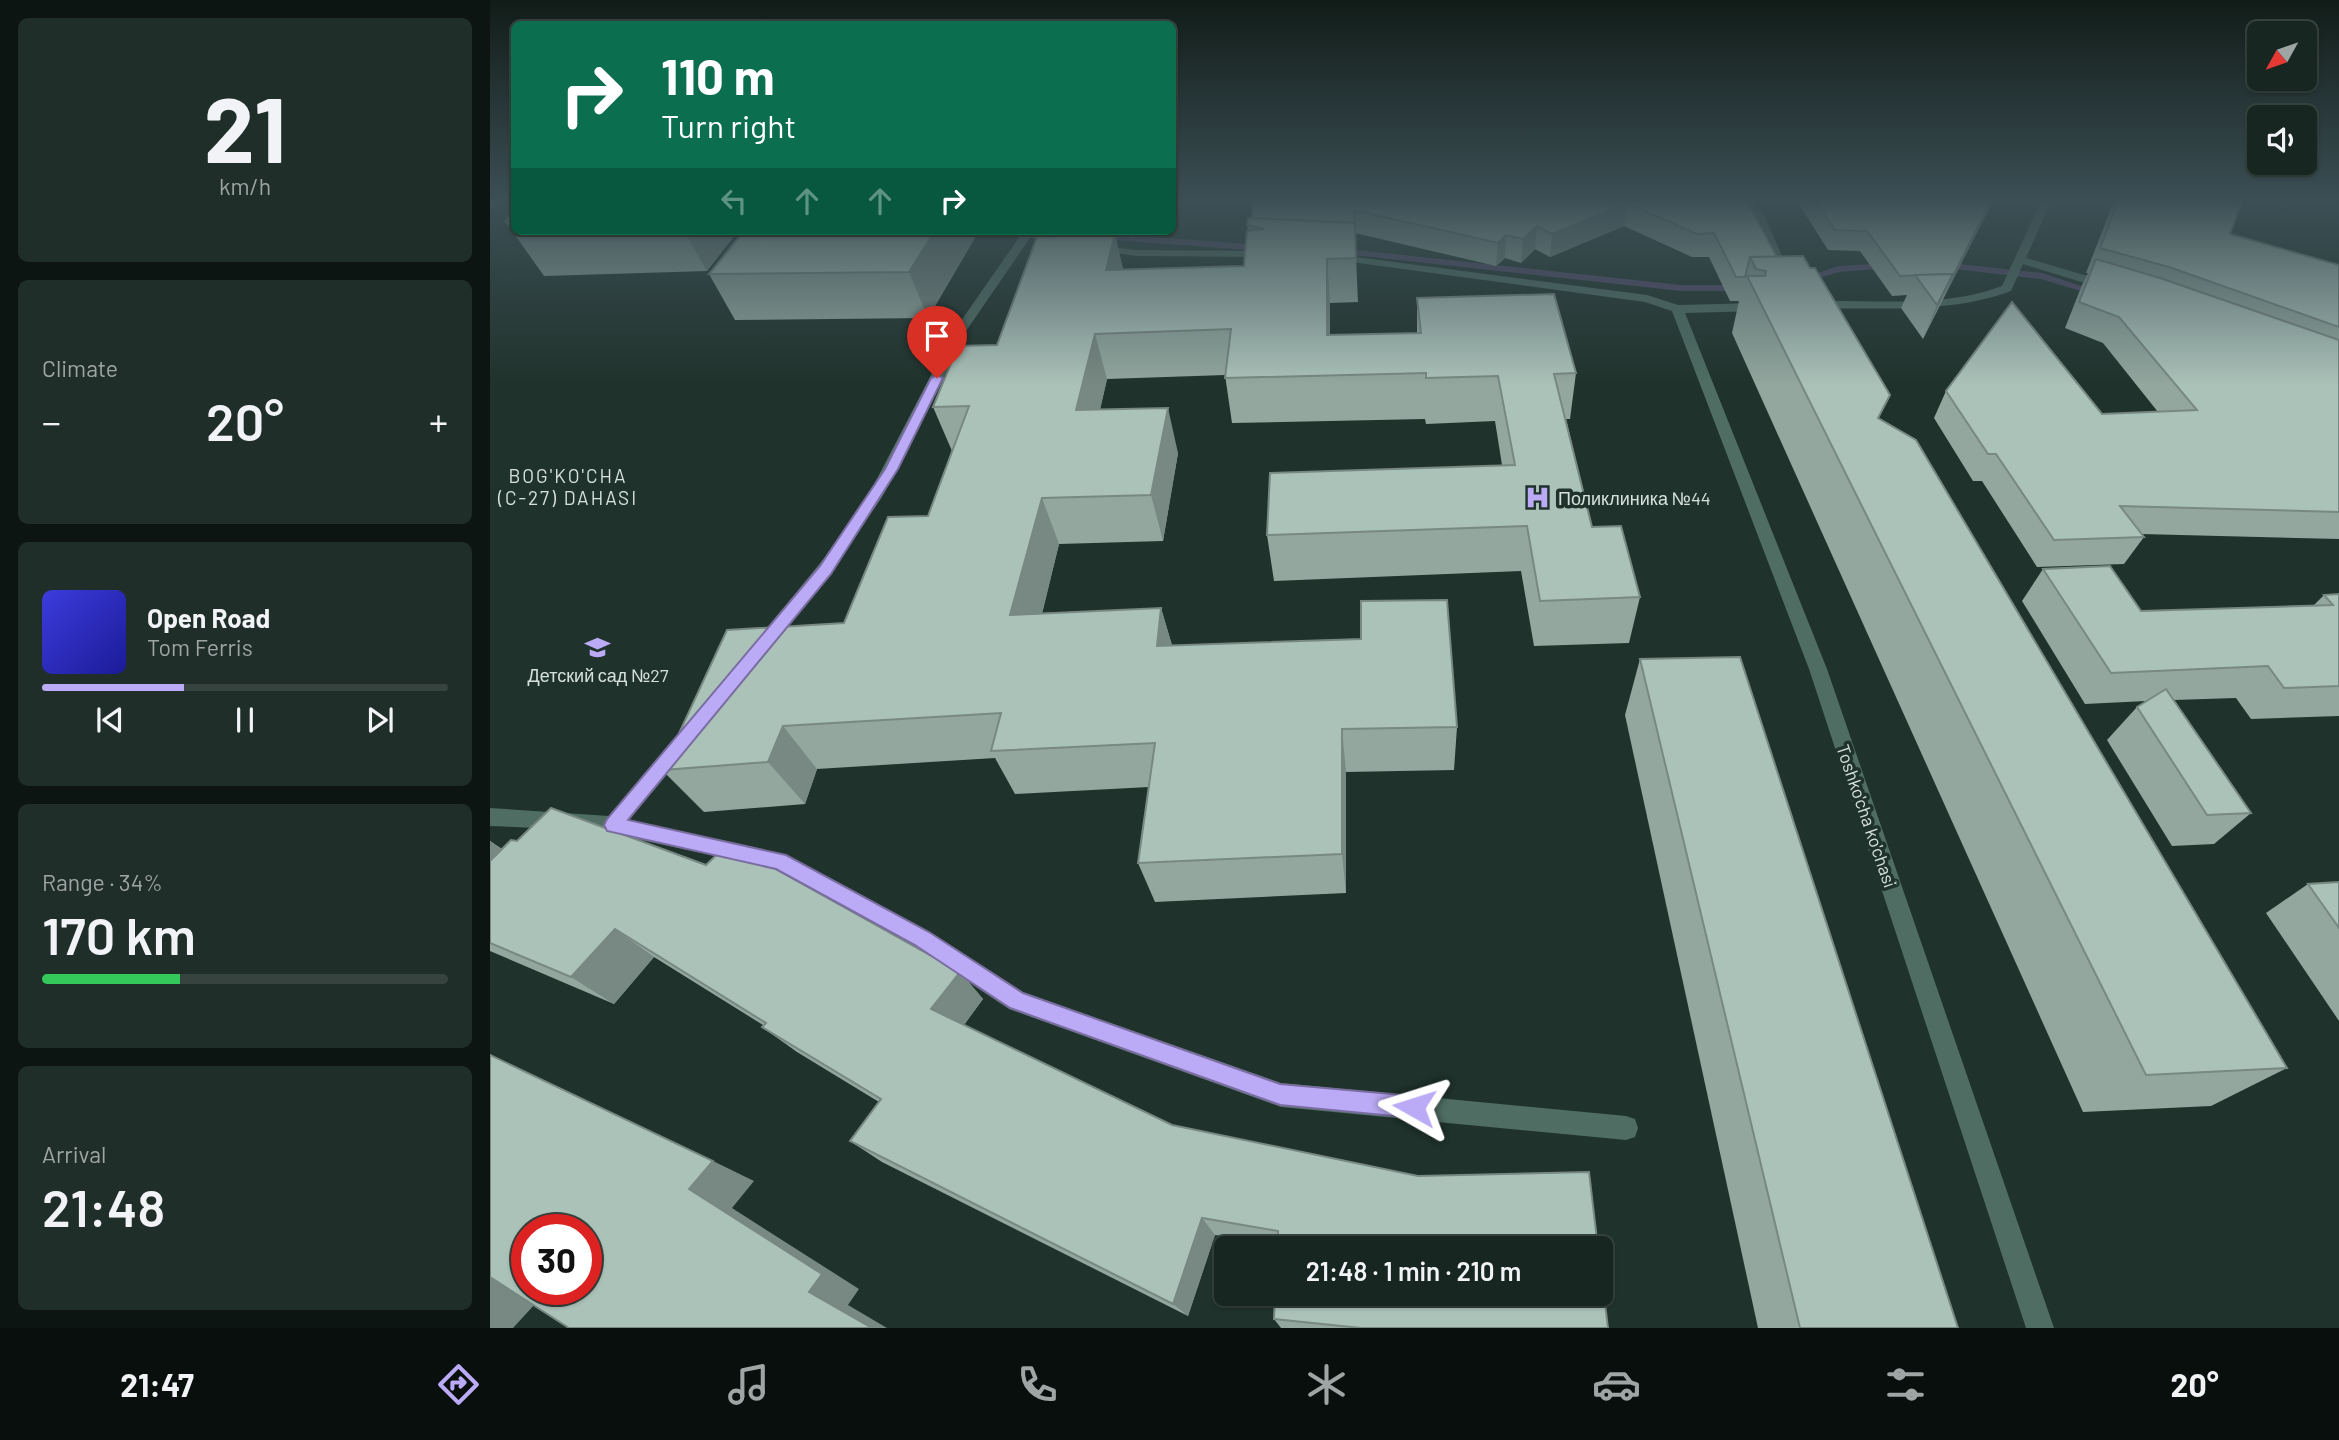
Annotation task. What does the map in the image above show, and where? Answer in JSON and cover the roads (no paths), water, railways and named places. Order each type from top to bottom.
[{"type":"street","points":[[755,655],[825,570],[862,518],[891,469],[959,333],[1002,263]]},
{"type":"street","points":[[1372,263],[1647,299],[1677,310],[1772,306]]},
{"type":"street","points":[[1779,263],[1789,285]]},
{"type":"street","points":[[1799,305],[1965,300],[1990,296],[2007,288],[2020,263]]},
{"type":"street","points":[[2031,263],[2123,291]]},
{"type":"street","name":"Toshko'cha ko'chasi","points":[[1677,310],[1818,669],[2040,1328]]},
{"type":"street","points":[[613,825],[693,729]]},
{"type":"street","points":[[490,817],[584,821],[613,825],[779,861],[922,939],[1017,1001],[1280,1094],[1626,1128]]},
{"type":"street","points":[[565,841],[584,821]]},
{"type":"waterway","points":[[1449,263],[1681,288],[1742,288]]},
{"type":"waterway","points":[[1941,265],[2042,276],[2097,293]]},
{"type":"waterway","points":[[1803,280],[1838,269],[1890,266]]},
{"type":"place","name":"Поликлиника №44","points":[[1538,498]]},
{"type":"place","name":"Детский сад №27","points":[[598,648]]},
{"type":"district","name":"BOG'KO'CHA (C-27) DAHASI","points":[[568,486]]}]
